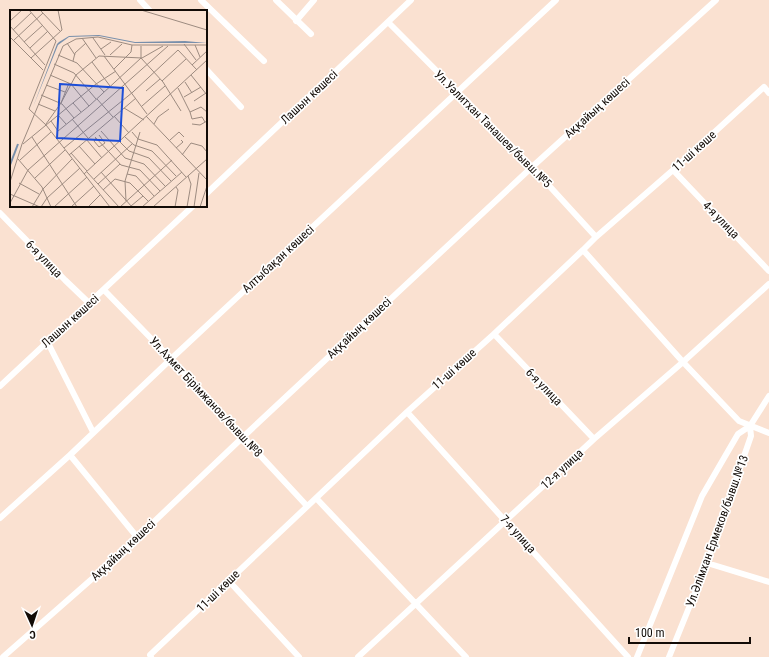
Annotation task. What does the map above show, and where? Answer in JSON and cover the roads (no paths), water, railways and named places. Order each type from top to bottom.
[{"type":"street","points":[[140,0],[149,10]]},
{"type":"street","points":[[201,0],[264,61]]},
{"type":"street","points":[[276,0],[311,34]]},
{"type":"street","points":[[296,21],[314,0]]},
{"type":"street","name":"Лашын көшесі","points":[[207,193],[411,0]]},
{"type":"street","name":"Алтыбақан көшесі","points":[[0,518],[70,455],[171,358],[556,0]]},
{"type":"street","name":"Аққайың көшесі","points":[[3,657],[118,556],[136,537],[532,167],[716,0]]},
{"type":"street","name":"Ул.Уәлитхан Танашев/бывш.№5","points":[[388,22],[532,167],[596,237]]},
{"type":"street","points":[[207,70],[241,107]]},
{"type":"street","name":"11-ші көше","points":[[151,657],[150,655],[228,580],[407,412],[494,334],[596,237],[764,88],[769,93]]},
{"type":"street","name":"4-я улица","points":[[673,170],[769,271]]},
{"type":"street","name":"Лашын көшесі","points":[[0,386],[192,207]]},
{"type":"street","name":"6-я улица","points":[[0,213],[65,280],[90,303]]},
{"type":"street","points":[[583,250],[739,422],[769,433]]},
{"type":"street","name":"12-я улица","points":[[358,657],[594,439],[683,362],[769,284]]},
{"type":"street","name":"Ул.Ахмет Бірімжанов/бывш.№8","points":[[104,290],[171,358],[307,506]]},
{"type":"street","name":"6-я улица","points":[[494,334],[594,439]]},
{"type":"street","points":[[47,342],[93,432]]},
{"type":"street","name":"Ул.Әлімхан Ермеков/бывш.№13","points":[[637,657],[702,496],[738,434],[750,426],[769,396]]},
{"type":"street","name":"7-я улица","points":[[407,412],[628,657]]},
{"type":"street","name":"Ул.Әлімхан Ермеков/бывш.№13","points":[[669,657],[707,563],[751,436],[750,426]]},
{"type":"street","points":[[70,455],[136,537]]},
{"type":"street","points":[[316,498],[466,657]]},
{"type":"street","points":[[707,563],[769,582]]},
{"type":"street","points":[[228,580],[299,657]]}]
